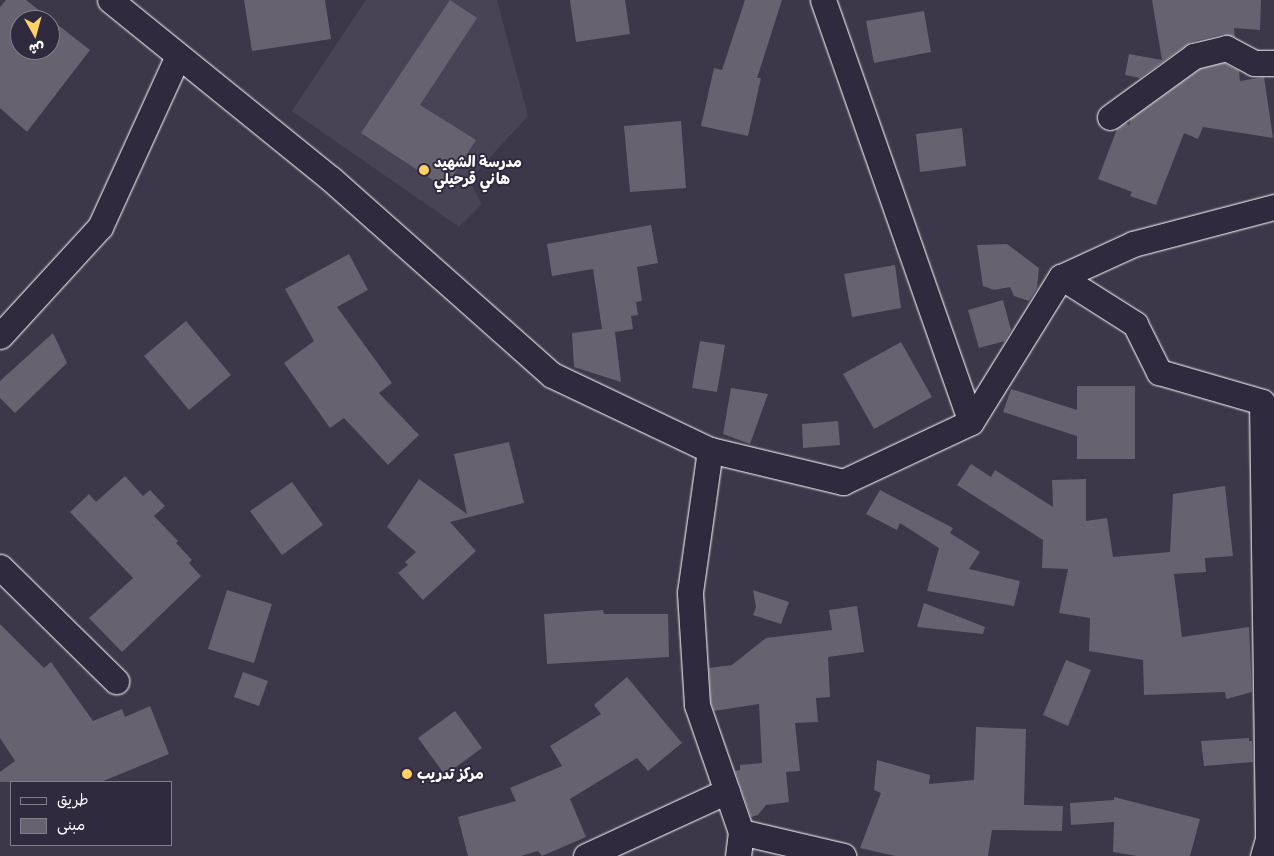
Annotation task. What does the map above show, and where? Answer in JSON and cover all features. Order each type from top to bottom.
[{"type":"street","points":[[110,0],[331,179],[552,375],[710,450],[843,482],[971,422],[1061,277],[1133,244],[1274,207]]},
{"type":"street","points":[[823,0],[971,422]]},
{"type":"street","points":[[1110,117],[1194,56],[1226,48],[1254,63],[1274,62]]},
{"type":"street","points":[[5,320],[100,227],[178,56]]},
{"type":"street","points":[[1061,277],[1135,324],[1159,372],[1262,402],[1268,839],[1264,856]]},
{"type":"street","points":[[710,450],[690,593],[697,705],[727,791],[740,844],[843,856]]},
{"type":"street","points":[[0,567],[116,681]]},
{"type":"street","points":[[586,856],[727,791]]},
{"type":"shaded area","points":[[366,0],[497,0],[528,116],[469,180],[482,204],[459,227],[292,111]]},
{"type":"building","points":[[6,0],[26,0],[39,10],[10,10],[10,60],[60,60],[60,27],[90,50],[27,132],[0,108],[0,7]]},
{"type":"building","points":[[244,0],[325,0],[331,39],[252,51]]},
{"type":"building","points":[[450,0],[477,18],[420,105],[476,140],[445,188],[361,133]]},
{"type":"building","points":[[570,0],[625,0],[630,34],[576,42]]},
{"type":"building","points":[[745,0],[782,0],[757,78],[761,78],[748,136],[701,126],[714,68],[722,70]]},
{"type":"building","points":[[1152,0],[1261,0],[1260,30],[1234,28],[1235,37],[1223,34],[1191,42],[1140,78],[1125,75],[1129,54],[1162,60]]},
{"type":"building","points":[[924,11],[931,52],[874,63],[866,21]]},
{"type":"building","points":[[1224,63],[1239,71],[1240,81],[1264,77],[1273,138],[1203,127],[1198,139],[1184,133],[1156,205],[1130,196],[1132,192],[1098,179],[1117,129],[1126,123],[1129,125],[1131,119],[1200,69]]},
{"type":"building","points":[[681,121],[686,188],[630,192],[624,126]]},
{"type":"building","points":[[962,128],[966,166],[920,172],[916,134]]},
{"type":"building","points":[[651,225],[658,263],[637,267],[642,301],[636,302],[638,315],[631,316],[633,329],[615,332],[621,382],[574,367],[572,333],[602,329],[593,269],[552,276],[547,244]]},
{"type":"building","points":[[1007,244],[1039,268],[1037,288],[1029,301],[1014,296],[1010,287],[994,290],[983,286],[977,245]]},
{"type":"building","points":[[349,254],[368,290],[337,307],[392,383],[379,393],[419,435],[388,465],[344,418],[330,428],[284,363],[314,341],[285,289]]},
{"type":"building","points":[[895,265],[901,308],[852,317],[844,274]]},
{"type":"building","points":[[1003,300],[1011,330],[1005,341],[979,348],[968,310]]},
{"type":"building","points":[[186,321],[231,375],[189,410],[144,356]]},
{"type":"building","points":[[53,333],[67,363],[15,413],[0,398],[0,381]]},
{"type":"building","points":[[700,341],[725,345],[717,392],[692,388]]},
{"type":"building","points":[[901,342],[932,397],[874,429],[843,374]]},
{"type":"building","points":[[1077,386],[1135,386],[1135,459],[1077,459],[1077,436],[1003,412],[1011,389],[1077,410]]},
{"type":"building","points":[[731,388],[768,394],[750,444],[723,434]]},
{"type":"building","points":[[838,421],[840,445],[803,448],[802,424]]},
{"type":"building","points":[[509,442],[524,503],[450,522],[476,551],[423,600],[398,573],[408,565],[405,562],[416,552],[387,527],[419,479],[467,514],[454,454]]},
{"type":"building","points":[[971,464],[991,477],[995,470],[1053,507],[1052,480],[1086,479],[1086,521],[1107,518],[1113,557],[1170,552],[1173,494],[1225,486],[1233,556],[1205,558],[1206,572],[1174,574],[1182,637],[1249,627],[1252,692],[1226,699],[1225,692],[1144,695],[1143,660],[1089,651],[1090,618],[1059,613],[1068,569],[1042,568],[1043,540],[957,485]]},
{"type":"building","points":[[125,476],[143,496],[150,490],[165,506],[154,516],[178,541],[176,543],[192,560],[189,563],[201,576],[122,652],[89,618],[133,578],[70,512],[89,494],[96,502]]},
{"type":"building","points":[[292,482],[323,525],[282,555],[250,511]]},
{"type":"building","points":[[880,490],[953,528],[950,533],[980,552],[969,569],[1020,581],[1014,606],[927,591],[939,548],[900,523],[897,530],[866,514]]},
{"type":"building","points":[[227,590],[272,604],[254,663],[208,649]]},
{"type":"building","points":[[753,590],[789,602],[781,624],[753,615],[756,607]]},
{"type":"building","points":[[924,603],[985,627],[983,634],[917,627]]},
{"type":"building","points":[[857,606],[864,652],[828,657],[830,697],[816,698],[818,722],[795,723],[800,771],[786,772],[789,802],[766,805],[758,815],[751,817],[735,771],[740,770],[740,765],[762,763],[759,704],[714,711],[711,702],[709,668],[732,665],[766,638],[832,630],[829,610]]},
{"type":"building","points":[[603,610],[604,614],[668,614],[669,657],[547,664],[544,614]]},
{"type":"building","points":[[0,624],[44,668],[51,662],[93,721],[122,709],[125,717],[150,706],[169,754],[103,781],[0,782],[0,772],[15,761],[0,738]]},
{"type":"building","points":[[1066,660],[1091,670],[1068,726],[1043,715]]},
{"type":"building","points":[[243,672],[268,681],[259,706],[234,697]]},
{"type":"building","points":[[627,677],[682,743],[648,771],[637,758],[570,799],[586,837],[542,856],[538,851],[521,856],[468,856],[458,817],[516,801],[510,788],[562,766],[550,746],[601,714],[594,705]]},
{"type":"building","points":[[455,711],[482,748],[445,775],[418,738]]},
{"type":"building","points":[[976,727],[1026,729],[1024,805],[1063,806],[1062,831],[992,830],[988,856],[895,856],[860,848],[881,793],[874,790],[877,760],[930,775],[929,784],[974,780]]},
{"type":"building","points":[[1249,738],[1249,741],[1252,741],[1253,762],[1204,766],[1201,741]]},
{"type":"building","points":[[1114,797],[1200,819],[1190,856],[1137,856],[1113,852],[1114,822],[1071,825],[1070,803],[1114,800]]},
{"type":"place","name":"مدرسة الشهيد هاني قرحيلي","points":[[424,170]]},
{"type":"place","name":"مركز تدريب","points":[[407,774]]}]
